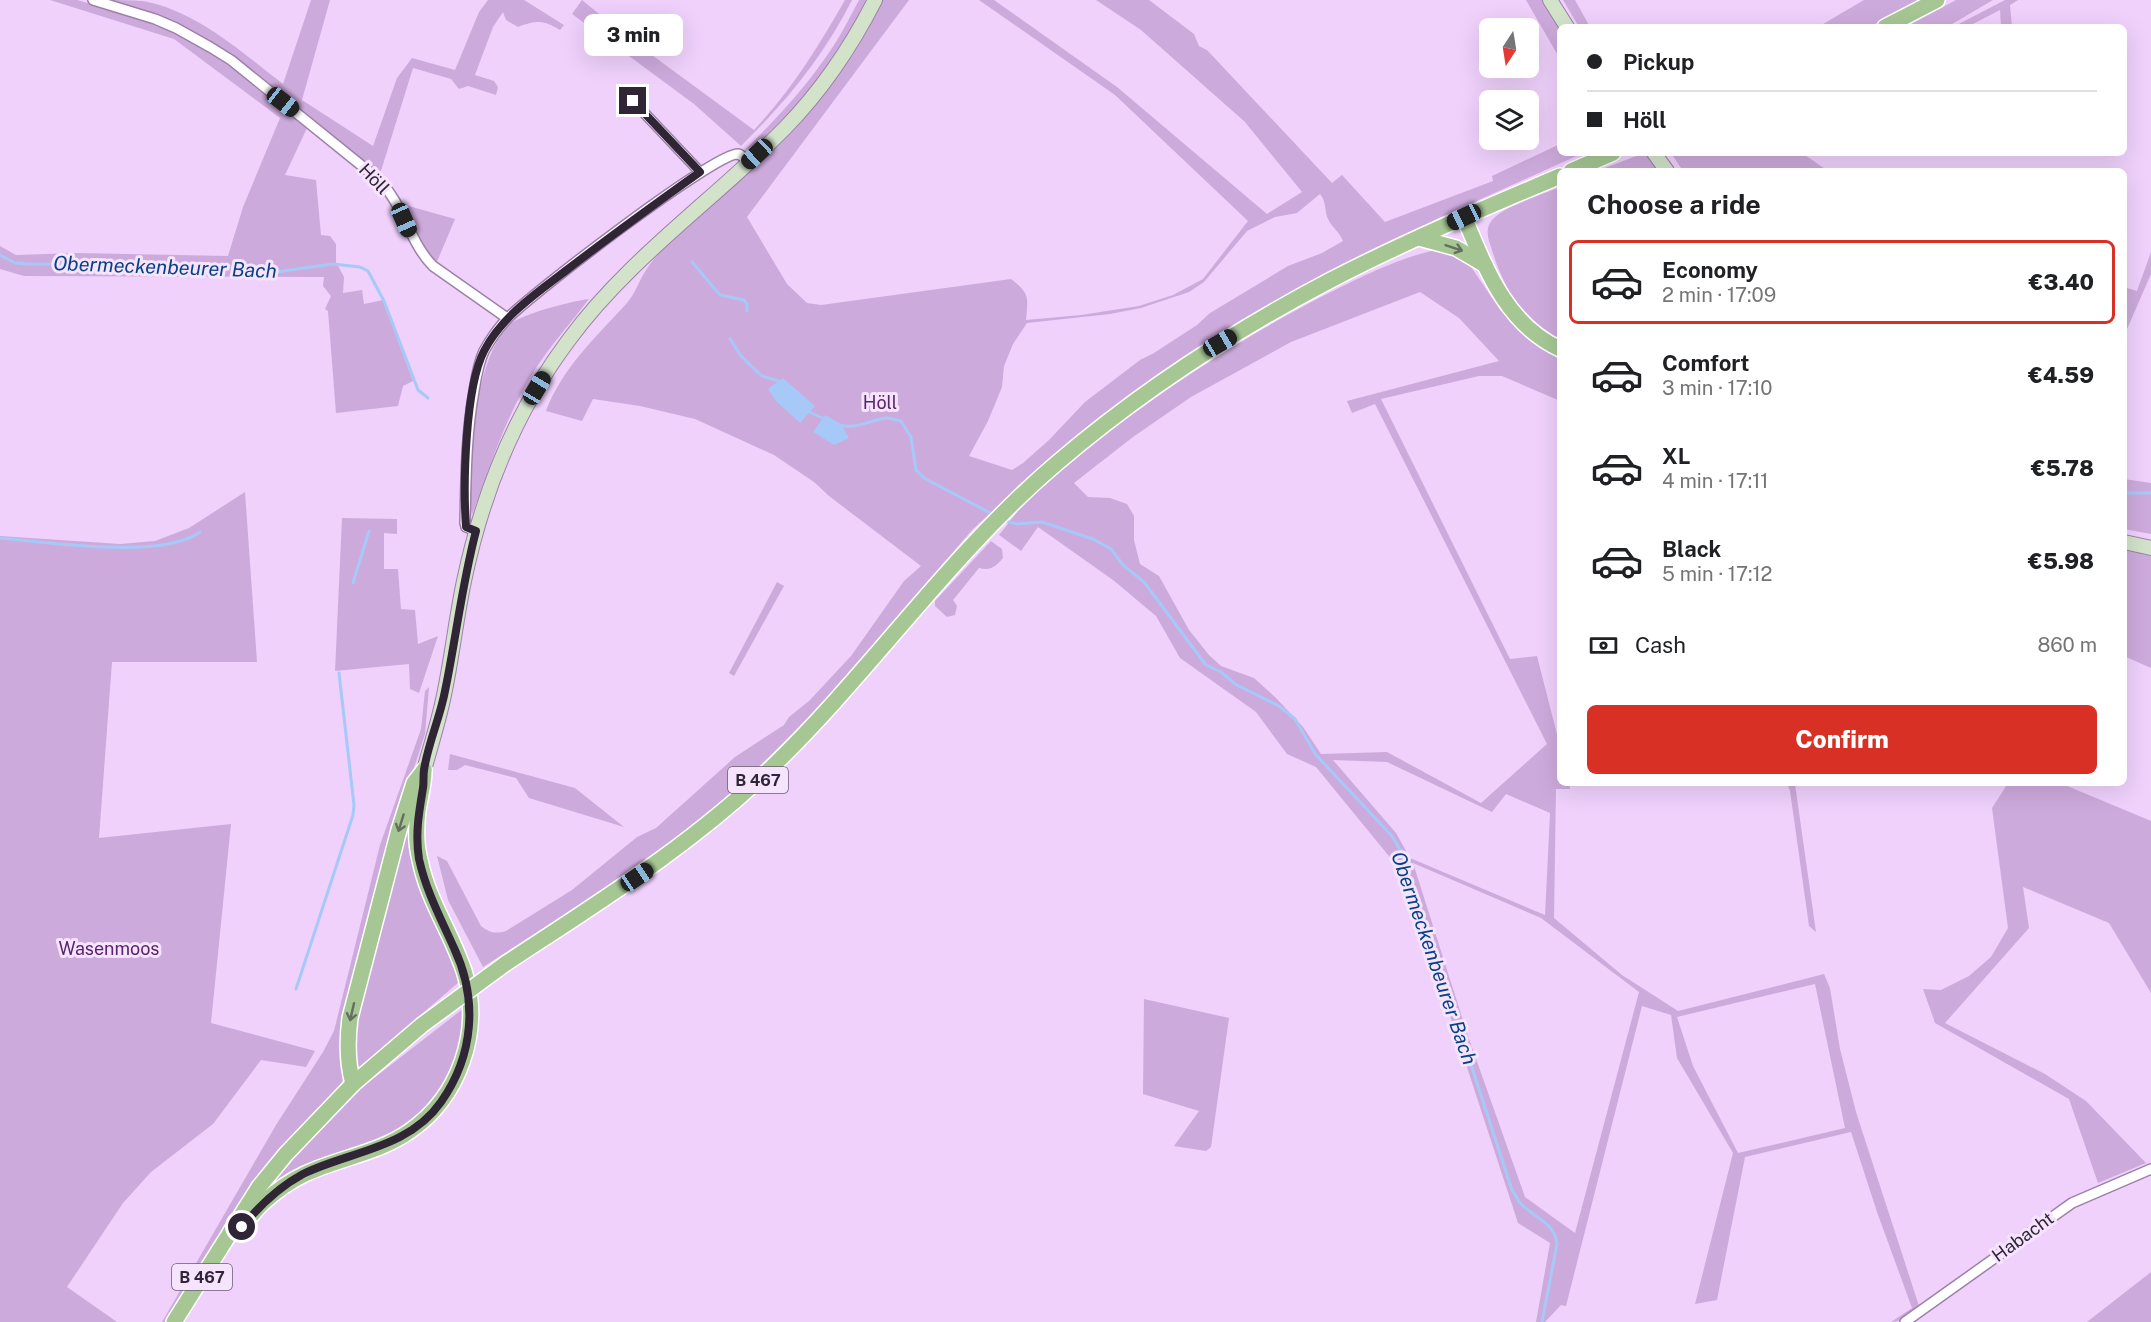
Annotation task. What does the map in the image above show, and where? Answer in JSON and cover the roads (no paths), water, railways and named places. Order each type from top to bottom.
[{"type":"main road","points":[[231,1231],[242,1227],[264,1202],[302,1175],[378,1148],[409,1133],[439,1105],[460,1069],[470,1025],[469,993],[464,973],[430,893],[419,857],[418,812],[424,785],[424,770],[445,691],[464,581],[476,531],[492,482],[527,405],[567,341],[628,272],[785,127],[825,82],[850,45],[875,0]]},
{"type":"main road","points":[[1550,0],[1565,24]]},
{"type":"main road","points":[[1891,24],[1937,0]]},
{"type":"main road","points":[[1578,168],[1606,156]]},
{"type":"main road","name":"B 467","points":[[174,1322],[259,1187],[286,1154],[353,1084],[422,1025],[505,964],[673,852],[739,798],[823,715],[968,548],[1012,504],[1085,440],[1134,401],[1183,367],[1220,343],[1329,281],[1464,217],[1557,177]]},
{"type":"main road","points":[[1464,217],[1485,266],[1509,309],[1533,332],[1557,347]]},
{"type":"main road","points":[[1419,238],[1456,248],[1485,266]]},
{"type":"main road","points":[[2127,543],[2151,548]]},
{"type":"main road","points":[[353,1084],[348,1055],[350,1018],[399,830],[414,783],[424,770]]},
{"type":"street","name":"Höll","points":[[93,0],[155,20],[201,41],[231,60],[383,184],[397,205],[415,242],[433,266],[507,318]]},
{"type":"street","points":[[633,101],[700,172]]},
{"type":"street","points":[[476,531],[466,527],[465,523],[465,480],[471,404],[476,374],[484,351],[507,318],[581,259],[700,172],[728,156],[738,154],[743,156],[748,163]]},
{"type":"street","name":"Habacht","points":[[1905,1322],[2072,1203],[2151,1169]]},
{"type":"water","points":[[783,378],[815,406],[800,423],[776,401],[768,389]]},
{"type":"water","points":[[825,415],[841,424],[849,438],[834,445],[813,432]]},
{"type":"waterway","name":"Obermeckenbeurer Bach","points":[[0,255],[15,263],[27,264],[216,265],[276,272],[333,264],[360,267],[368,271],[384,301],[418,390],[428,398]]},
{"type":"waterway","name":"Obermeckenbeurer Bach","points":[[692,262],[720,295],[744,300],[747,304],[747,311]]},
{"type":"waterway","name":"Obermeckenbeurer Bach","points":[[730,339],[741,356],[762,376],[779,381]]},
{"type":"waterway","name":"Obermeckenbeurer Bach","points":[[809,412],[825,419]]},
{"type":"waterway","name":"Obermeckenbeurer Bach","points":[[839,425],[857,426],[886,418],[901,421],[911,437],[916,470],[924,478],[994,515]]},
{"type":"waterway","points":[[2127,493],[2151,493]]},
{"type":"waterway","name":"Obermeckenbeurer Bach","points":[[1003,520],[1017,524],[1042,522],[1093,539],[1111,549],[1123,565],[1144,582],[1206,665],[1221,672],[1235,684],[1279,706],[1295,719],[1316,755],[1392,836],[1401,851],[1512,1190],[1521,1204],[1545,1222],[1556,1237],[1557,1244],[1542,1322]]},
{"type":"waterway","points":[[353,583],[369,531]]},
{"type":"waterway","points":[[0,538],[74,545],[133,547],[182,540],[200,532]]},
{"type":"waterway","points":[[296,989],[353,815],[354,805],[339,673]]},
{"type":"park label","name":"Wasenmoos","points":[[109,949]]}]
